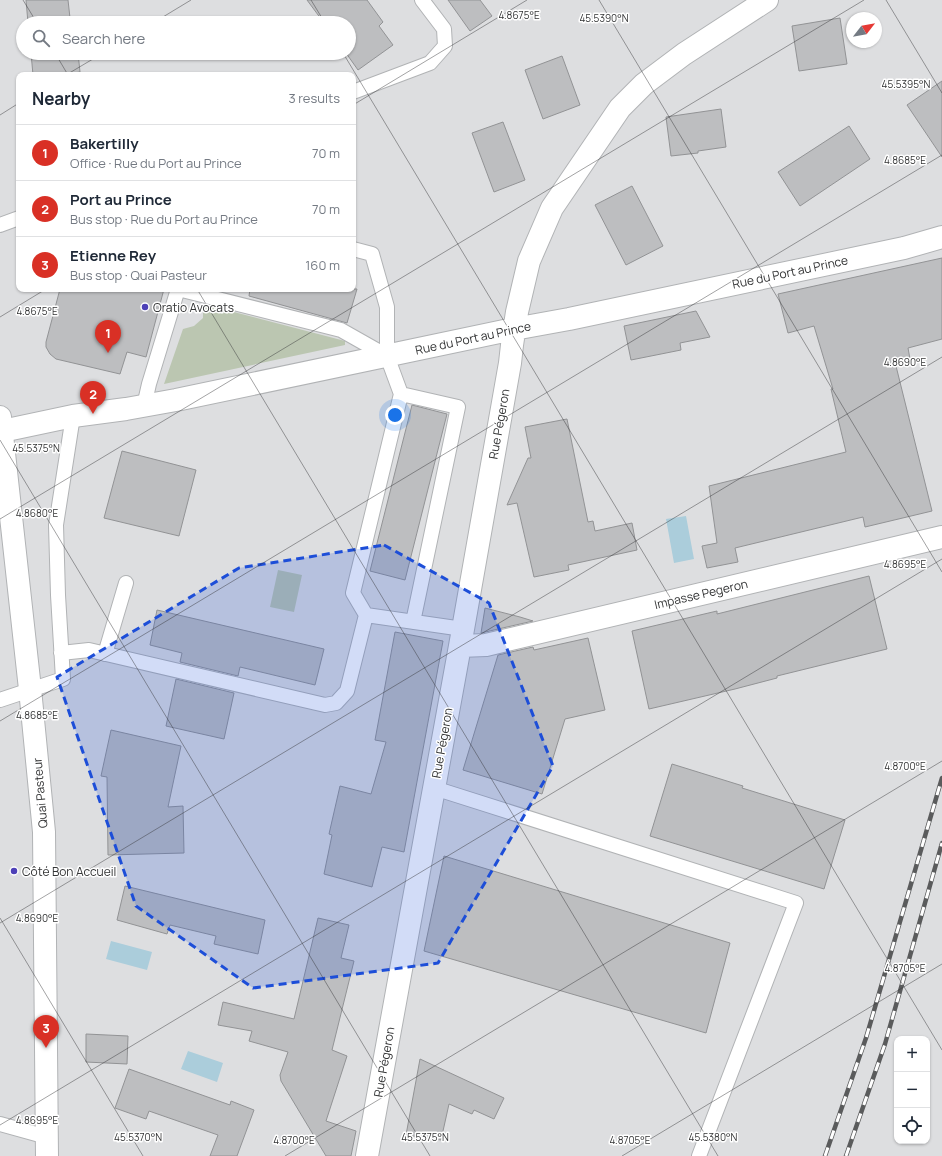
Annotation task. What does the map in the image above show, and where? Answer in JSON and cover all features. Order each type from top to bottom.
[{"type":"street","name":"Rue Pégeron","points":[[367,1156],[462,638],[510,363],[514,329],[529,261],[552,208],[620,108],[644,84],[661,71],[766,0]]},
{"type":"street","name":"Rue du Port au Prince","points":[[1,424],[144,406],[514,329],[577,318],[889,251],[942,237]]},
{"type":"street","name":"Quai Pasteur","points":[[1,424],[44,832],[47,1147]]},
{"type":"street","name":"Impasse Pegeron","points":[[462,638],[486,645],[942,537]]},
{"type":"lane","points":[[356,91],[430,63],[445,46],[444,29],[422,0]]},
{"type":"lane","points":[[0,225],[16,219]]},
{"type":"lane","points":[[61,653],[89,650],[325,706],[336,703],[347,691],[366,615],[353,593],[401,394],[387,356],[387,307],[372,254],[356,249]]},
{"type":"lane","points":[[144,406],[149,384],[177,292]]},
{"type":"lane","points":[[190,292],[341,330],[387,356]]},
{"type":"lane","points":[[401,394],[458,407],[413,622]]},
{"type":"lane","points":[[0,700],[63,679],[56,525],[73,416]]},
{"type":"lane","points":[[106,654],[126,583]]},
{"type":"lane","points":[[366,615],[413,622],[462,638]]},
{"type":"lane","points":[[434,788],[796,903],[699,1156]]},
{"type":"lane","points":[[0,1124],[47,1147]]},
{"type":"highlighted area","points":[[384,545],[489,603],[553,766],[438,963],[253,988],[136,906],[57,677],[239,568]]},
{"type":"green space","points":[[203,304],[345,341],[345,345],[164,384],[183,329],[194,326],[203,318]]},
{"type":"green space","points":[[278,570],[302,575],[294,612],[270,607]]},
{"type":"water","points":[[686,516],[694,559],[674,563],[666,519]]},
{"type":"water","points":[[111,941],[152,952],[147,970],[106,959]]},
{"type":"water","points":[[188,1051],[223,1063],[217,1082],[181,1069]]},
{"type":"building","points":[[26,0],[68,0],[70,16],[27,16]]},
{"type":"building","points":[[307,0],[367,0],[383,22],[379,26],[393,45],[358,70],[351,60],[356,60],[356,16],[319,16]]},
{"type":"building","points":[[448,0],[480,0],[492,16],[470,31]]},
{"type":"building","points":[[840,18],[847,64],[799,71],[792,26]]},
{"type":"building","points":[[562,56],[580,105],[543,119],[525,70]]},
{"type":"building","points":[[32,60],[79,60],[80,72],[33,72]]},
{"type":"building","points":[[942,81],[942,157],[907,105]]},
{"type":"building","points":[[721,109],[726,147],[698,151],[698,153],[671,156],[666,117]]},
{"type":"building","points":[[503,122],[525,180],[494,192],[472,133]]},
{"type":"building","points":[[849,126],[870,159],[800,206],[778,172]]},
{"type":"building","points":[[632,186],[663,246],[626,265],[595,205]]},
{"type":"building","points":[[942,258],[942,339],[908,348],[910,359],[895,362],[932,511],[865,527],[863,517],[735,548],[738,562],[707,568],[702,546],[717,543],[709,486],[846,452],[831,389],[833,389],[814,326],[788,333],[778,294]]},
{"type":"building","points":[[357,289],[347,323],[249,296],[250,292],[356,292]]},
{"type":"building","points":[[59,292],[163,292],[146,357],[127,352],[120,374],[56,359],[50,354],[46,347]]},
{"type":"building","points":[[696,311],[710,337],[680,343],[681,350],[631,360],[624,326]]},
{"type":"building","points":[[412,405],[447,414],[405,580],[370,571]]},
{"type":"building","points":[[567,419],[588,522],[593,521],[595,531],[632,523],[637,550],[568,565],[569,570],[534,577],[517,503],[507,505],[528,458],[531,458],[525,427]]},
{"type":"building","points":[[122,451],[196,470],[179,536],[104,518]]},
{"type":"building","points":[[869,576],[887,649],[777,676],[777,678],[735,689],[649,709],[632,631],[717,611],[717,614]]},
{"type":"building","points":[[485,608],[520,617],[533,621],[481,633]]},
{"type":"building","points":[[157,610],[324,649],[315,685],[240,667],[238,676],[180,662],[182,653],[150,645]]},
{"type":"building","points":[[395,632],[443,641],[404,852],[382,847],[372,887],[324,874],[332,835],[329,834],[340,786],[371,794],[386,742],[375,740]]},
{"type":"building","points":[[588,638],[605,710],[565,719],[542,794],[463,770],[498,655],[533,647],[534,650]]},
{"type":"building","points":[[176,679],[234,693],[224,739],[166,726]]},
{"type":"building","points":[[111,730],[181,746],[168,807],[183,806],[184,853],[108,855],[107,777],[101,776]]},
{"type":"building","points":[[672,764],[743,786],[742,788],[845,820],[824,889],[650,836]]},
{"type":"building","points":[[444,856],[730,943],[706,1033],[424,951]]},
{"type":"building","points":[[125,886],[265,920],[258,954],[214,944],[216,936],[170,925],[167,934],[117,920]]},
{"type":"building","points":[[318,918],[349,925],[341,958],[354,961],[332,1050],[347,1056],[326,1121],[356,1131],[351,1156],[326,1156],[281,1081],[280,1075],[288,1052],[249,1041],[252,1031],[218,1025],[223,1002],[294,1019]]},
{"type":"building","points":[[86,1034],[128,1036],[127,1064],[86,1062]]},
{"type":"building","points":[[420,1059],[504,1098],[494,1119],[474,1110],[472,1114],[449,1104],[441,1140],[406,1135]]},
{"type":"building","points":[[129,1069],[230,1105],[231,1101],[254,1110],[237,1156],[210,1156],[218,1135],[149,1111],[146,1119],[115,1108]]},
{"type":"railway","points":[[825,1156],[866,1038],[942,778]]},
{"type":"railway","points":[[846,1156],[885,1044],[942,843]]},
{"type":"place","name":"Oratio Avocats","points":[[145,307]]},
{"type":"place","name":"Bakertilly","points":[[108,353]]},
{"type":"place","name":"Port au Prince","points":[[93,414]]},
{"type":"place","name":"Côté Bon Accueil","points":[[14,871]]},
{"type":"place","name":"Etienne Rey","points":[[46,1048]]}]
